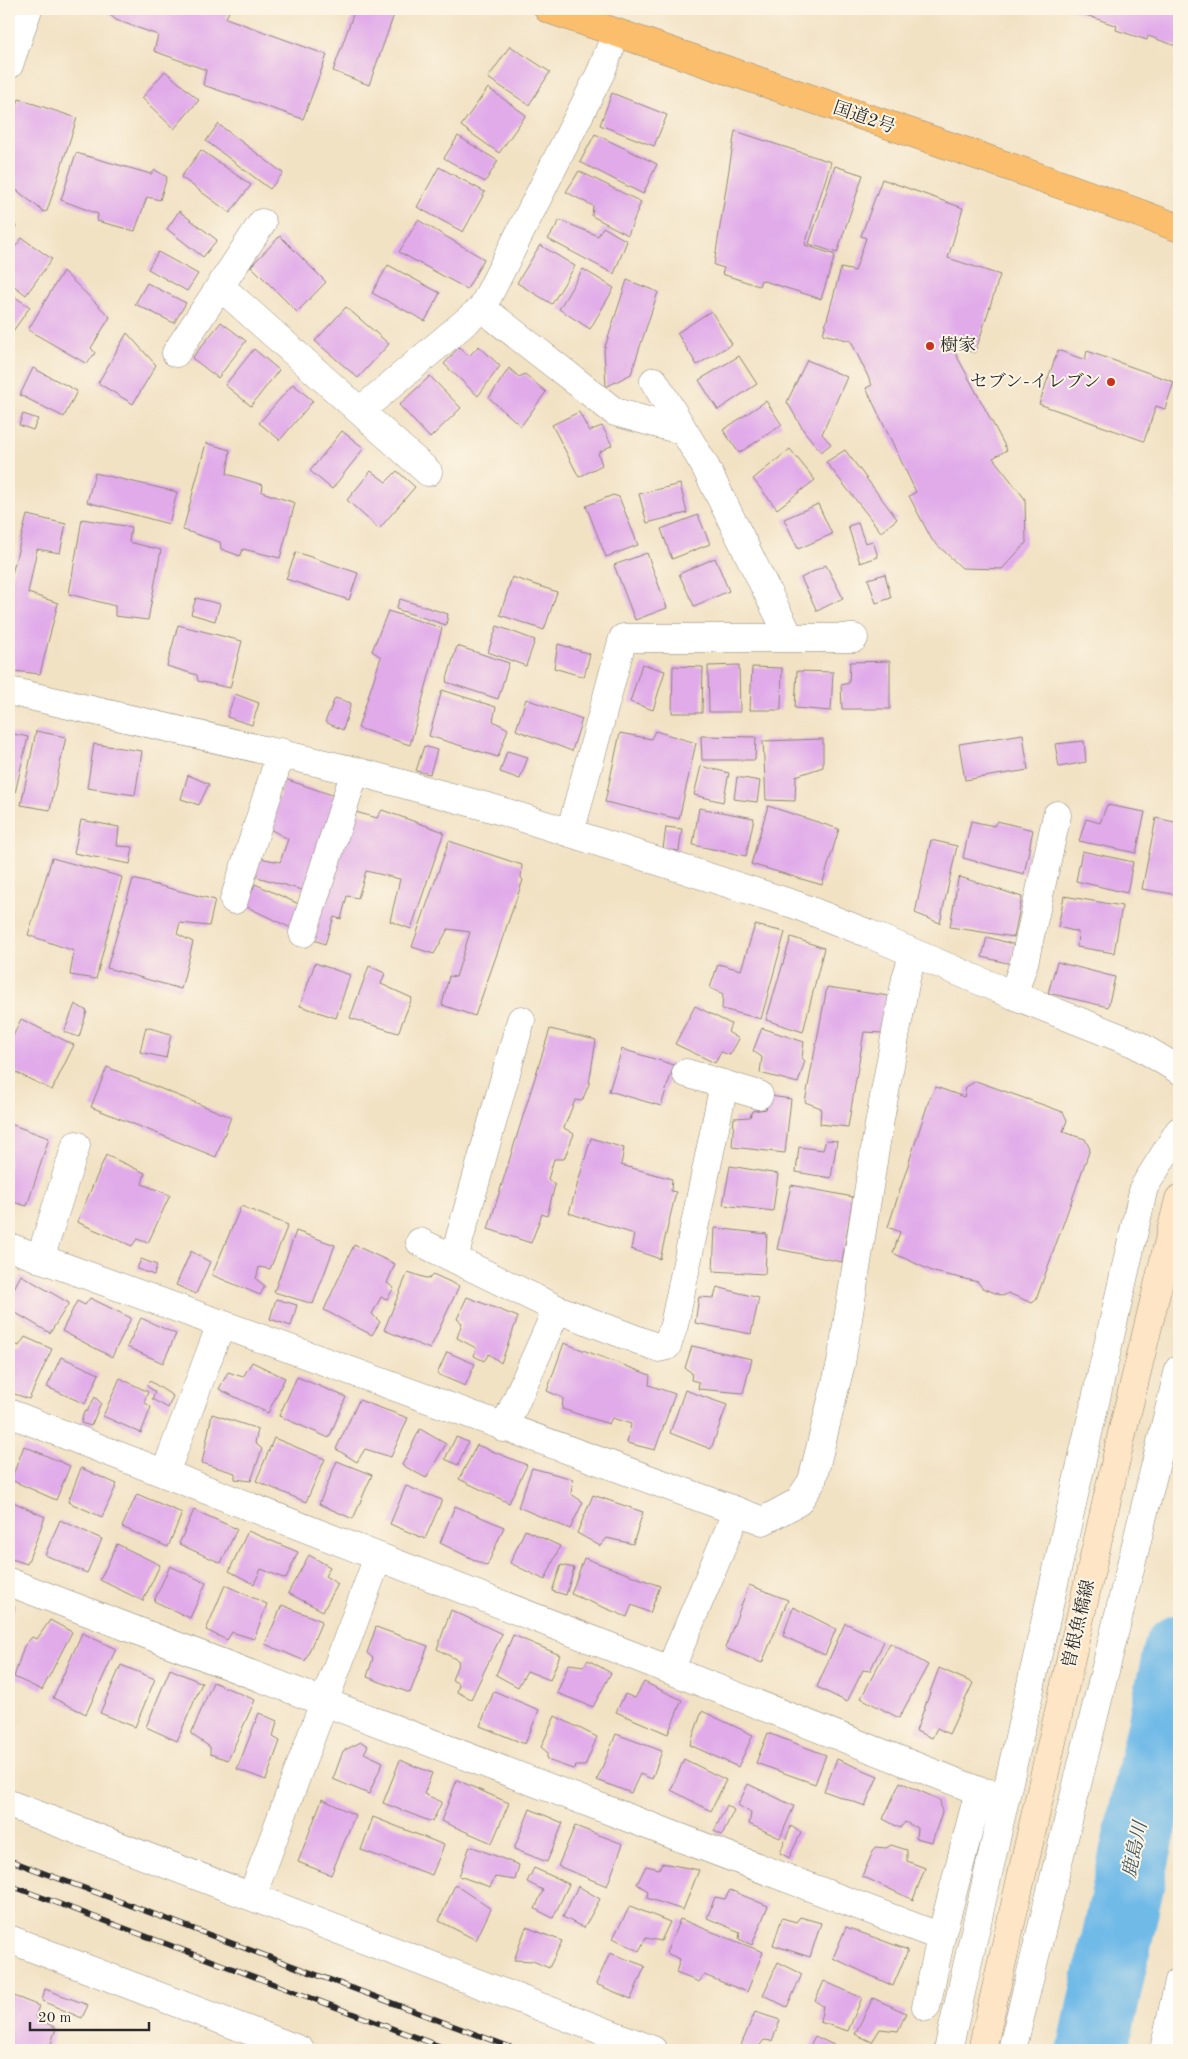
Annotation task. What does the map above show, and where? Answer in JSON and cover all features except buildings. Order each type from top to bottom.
[{"type":"highway","name":"国道2号","points":[[548,9],[1072,187],[1179,228]]},
{"type":"main road","name":"曽根魚橋線","points":[[982,2050],[1123,1429],[1179,1199]]},
{"type":"street","points":[[9,65],[28,9]]},
{"type":"street","points":[[360,412],[482,308],[601,72],[616,32]]},
{"type":"street","points":[[176,353],[262,223]]},
{"type":"street","points":[[221,287],[428,472]]},
{"type":"street","points":[[482,308],[615,412],[684,431]]},
{"type":"street","points":[[654,381],[705,466],[790,638]]},
{"type":"street","points":[[570,833],[623,638],[854,638]]},
{"type":"street","points":[[9,690],[281,752],[495,809],[796,905],[1136,1044],[1179,1070]]},
{"type":"street","points":[[234,900],[281,752]]},
{"type":"street","points":[[303,933],[355,771]]},
{"type":"street","points":[[1013,995],[1024,963],[1057,815]]},
{"type":"street","points":[[9,1247],[763,1521],[798,1502],[812,1481],[841,1363],[878,1130],[906,978],[914,953]]},
{"type":"street","points":[[454,1258],[521,1020]]},
{"type":"street","points":[[686,1073],[759,1095]]},
{"type":"street","points":[[420,1242],[557,1309],[659,1348],[667,1346],[674,1325],[724,1084]]},
{"type":"street","points":[[948,2050],[1144,1187],[1179,1131]]},
{"type":"street","points":[[40,1259],[76,1145]]},
{"type":"street","points":[[504,1428],[557,1309]]},
{"type":"street","points":[[165,1473],[221,1324]]},
{"type":"street","points":[[1012,2050],[1179,1369]]},
{"type":"street","points":[[9,1413],[979,1791],[1005,1796]]},
{"type":"street","points":[[670,1670],[737,1511]]},
{"type":"street","points":[[252,1896],[378,1557]]},
{"type":"street","points":[[9,1582],[941,1937]]},
{"type":"street","points":[[926,2007],[941,1937],[979,1791]]},
{"type":"street","points":[[9,1804],[653,2050]]},
{"type":"street","points":[[9,1940],[300,2050]]},
{"type":"street","points":[[1164,2050],[1179,1981]]},
{"type":"waterway","name":"鹿島川","points":[[1093,2050],[1179,1650]]},
{"type":"railway","points":[[9,1860],[518,2050]]},
{"type":"railway","points":[[9,1885],[450,2050]]},
{"type":"place","name":"樹家","points":[[930,346]]},
{"type":"place","name":"セブン-イレブン","points":[[1111,382]]}]
